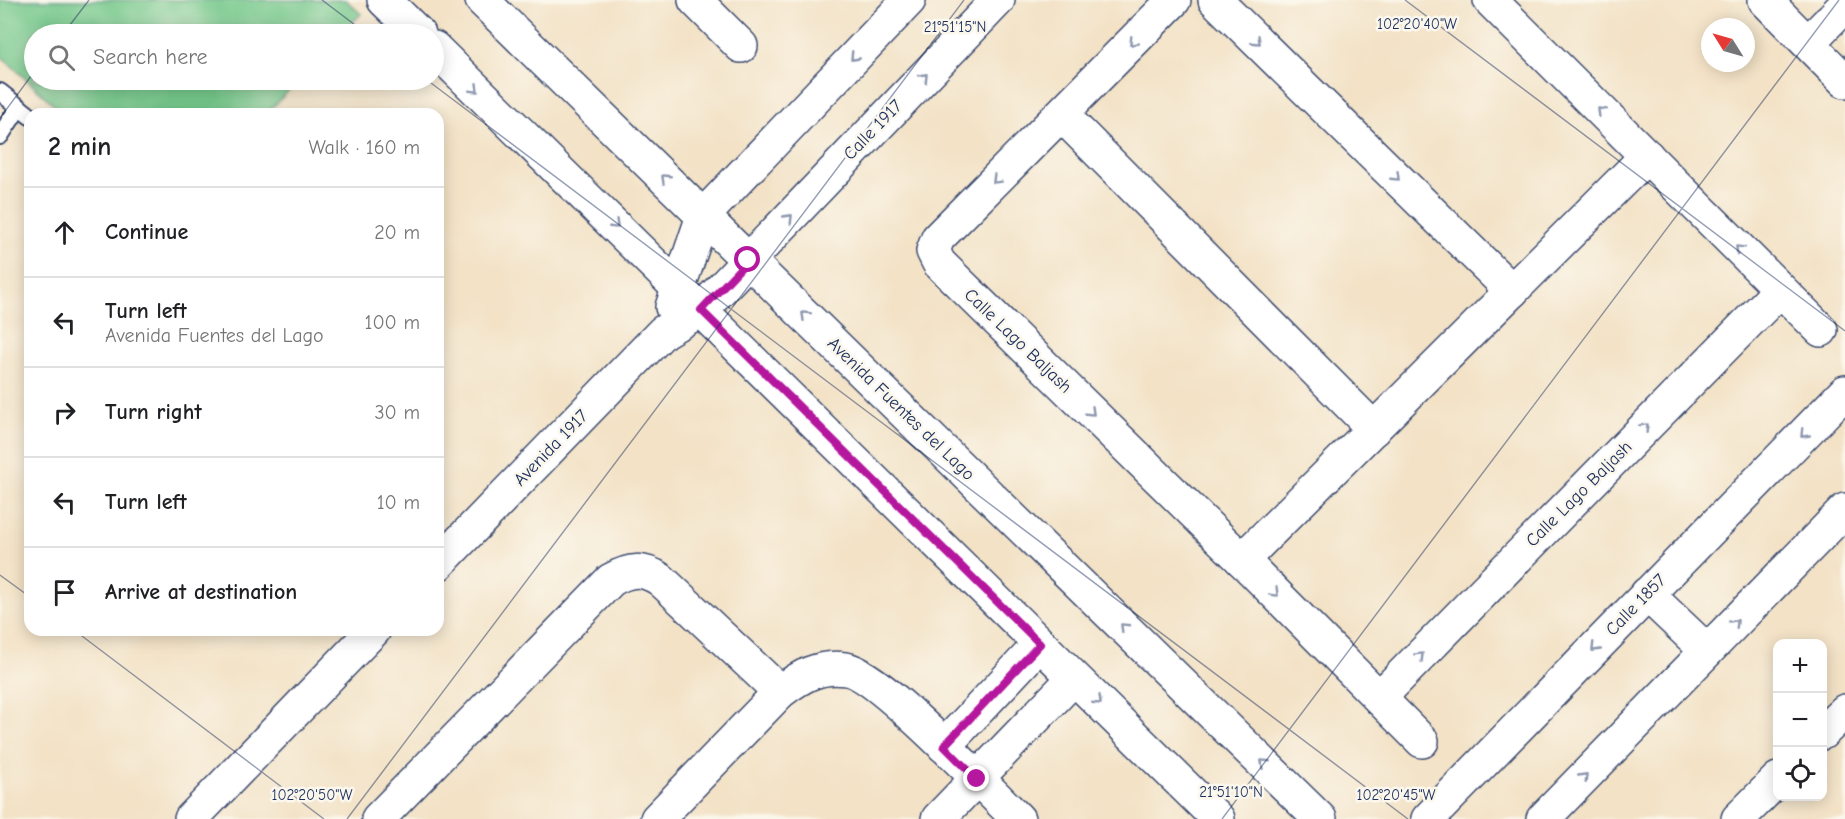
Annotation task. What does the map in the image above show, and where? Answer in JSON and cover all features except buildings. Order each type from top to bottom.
[{"type":"street","points":[[384,0],[409,24]]},
{"type":"street","name":"Avenida Fuentes del Lago","points":[[482,0],[1320,819]]},
{"type":"street","points":[[695,0],[741,46]]},
{"type":"street","points":[[690,299],[704,216],[909,0]]},
{"type":"street","name":"Calle 1917","points":[[690,299],[748,260],[998,0]]},
{"type":"street","name":"Calle Lago Baljash","points":[[1174,0],[938,238],[933,251],[939,263],[1242,560],[1422,741]]},
{"type":"street","points":[[1215,0],[1512,291]]},
{"type":"street","points":[[1490,0],[1821,330]]},
{"type":"street","points":[[1765,0],[1845,81]]},
{"type":"street","points":[[1808,43],[1845,5]]},
{"type":"street","points":[[444,58],[1218,819]]},
{"type":"street","points":[[1062,115],[1374,429]]},
{"type":"street","points":[[1242,560],[1647,156]]},
{"type":"street","name":"Calle Lago Baljash","points":[[1379,698],[1780,290]]},
{"type":"street","name":"Avenida 1917","points":[[444,558],[663,332],[690,299]]},
{"type":"street","name":"Calle 1857","points":[[1428,819],[1845,392]]},
{"type":"street","points":[[1543,819],[1845,510]]},
{"type":"street","points":[[378,819],[611,580],[623,574],[637,570],[649,572],[662,580],[780,692]]},
{"type":"street","points":[[1647,594],[1707,651]]},
{"type":"street","points":[[191,819],[369,636]]},
{"type":"street","points":[[944,746],[1040,644]]},
{"type":"street","points":[[657,819],[780,692],[801,676],[824,668],[849,669],[867,677],[944,746],[1018,819]]},
{"type":"street","points":[[938,819],[1074,678]]},
{"type":"street","points":[[1827,728],[1845,711]]},
{"type":"street","points":[[1738,819],[1773,784]]},
{"type":"lane","points":[[0,92],[24,110]]},
{"type":"lane","points":[[0,136],[24,112]]},
{"type":"green space","points":[[0,0],[346,0],[361,14],[351,24],[24,24],[24,77],[0,55]]},
{"type":"green space","points":[[38,90],[289,90],[272,108],[57,108]]},
{"type":"route","points":[[748,260],[701,310],[1040,644],[944,746],[977,779]]}]
